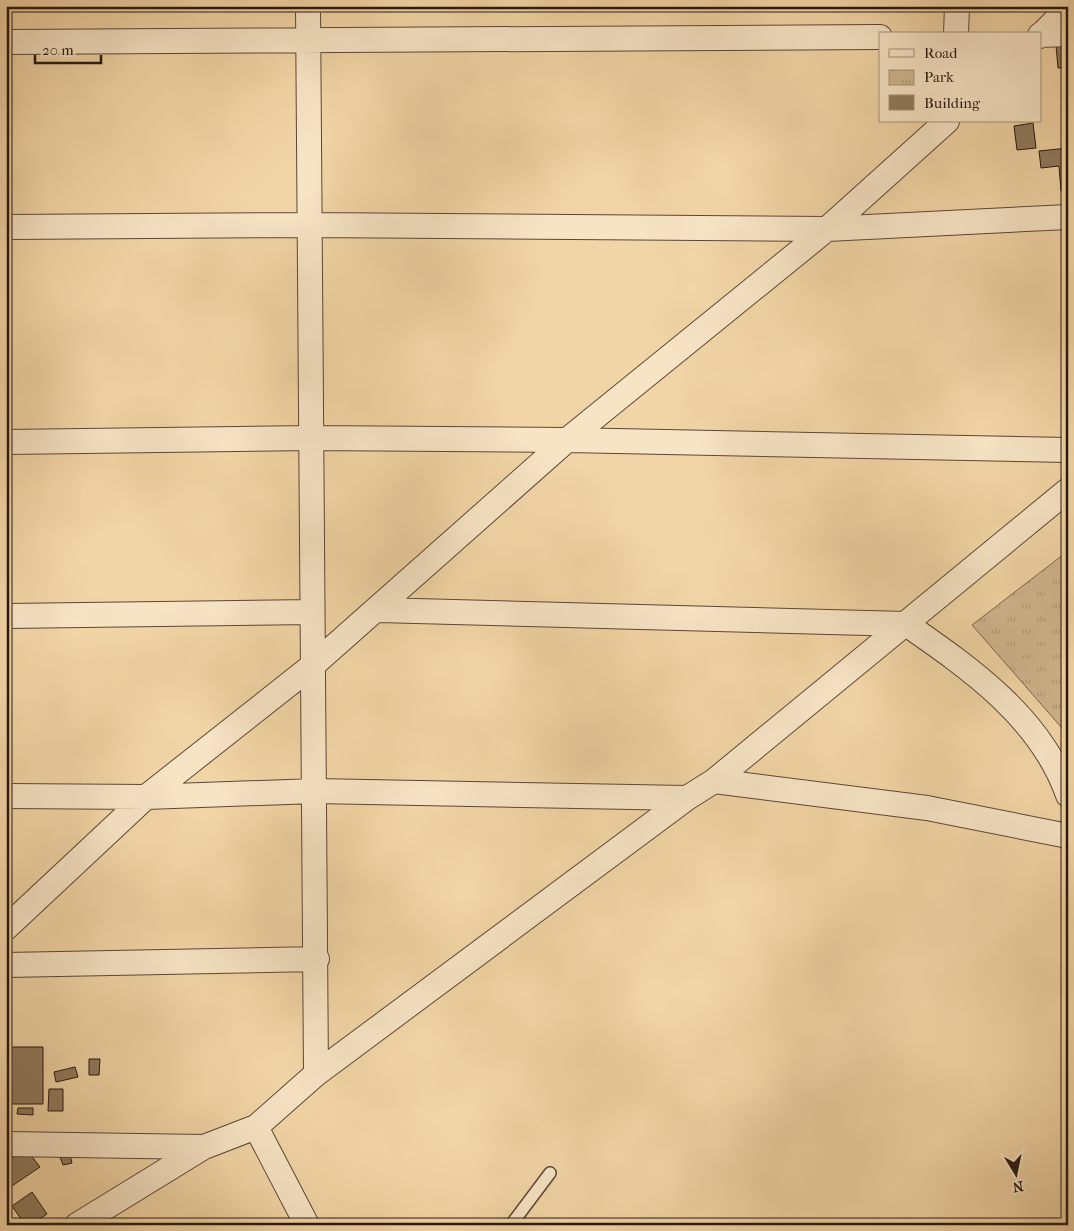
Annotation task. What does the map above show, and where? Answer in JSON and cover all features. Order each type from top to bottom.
[{"type":"street","points":[[308,6],[311,225],[312,666],[317,959],[316,1074]]},
{"type":"street","points":[[956,32],[957,6]]},
{"type":"street","points":[[1042,34],[1068,8]]},
{"type":"street","points":[[1042,35],[1068,34]]},
{"type":"street","points":[[6,42],[879,37]]},
{"type":"street","points":[[6,928],[146,797],[312,666],[378,610],[567,440],[827,229],[946,122]]},
{"type":"street","points":[[6,227],[311,225],[827,229],[1068,217]]},
{"type":"street","points":[[6,442],[312,438],[567,440],[1068,450]]},
{"type":"street","points":[[77,1225],[204,1147],[256,1127],[316,1074],[687,798],[714,781],[1068,490]]},
{"type":"street","points":[[378,610],[906,624],[968,667],[1024,719],[1060,772],[1068,795]]},
{"type":"street","points":[[6,616],[312,612]]},
{"type":"street","points":[[714,781],[927,808],[1068,836]]},
{"type":"street","points":[[6,796],[146,797],[315,792],[687,798]]},
{"type":"street","points":[[6,965],[317,959]]},
{"type":"street","points":[[256,1127],[307,1225]]},
{"type":"street","points":[[6,1144],[204,1147]]},
{"type":"lane","points":[[511,1225],[550,1173]]},
{"type":"path","points":[[1062,1225],[1068,1218]]},
{"type":"green space","points":[[1068,551],[1068,735],[972,625]]},
{"type":"building","points":[[1068,44],[1068,67],[1058,68],[1056,45]]},
{"type":"building","points":[[1033,123],[1036,148],[1017,150],[1014,126]]},
{"type":"building","points":[[1068,148],[1068,190],[1061,191],[1059,166],[1041,168],[1039,151]]},
{"type":"building","points":[[12,1047],[43,1047],[43,1104],[12,1104]]},
{"type":"building","points":[[89,1059],[100,1059],[99,1075],[89,1075]]},
{"type":"building","points":[[75,1067],[78,1077],[56,1082],[54,1072]]},
{"type":"building","points":[[49,1089],[63,1089],[63,1111],[48,1111]]},
{"type":"building","points":[[18,1108],[33,1108],[33,1115],[17,1114]]},
{"type":"building","points":[[26,1149],[40,1167],[6,1190],[6,1162]]},
{"type":"building","points":[[70,1155],[72,1163],[63,1165],[60,1157]]},
{"type":"building","points":[[32,1192],[47,1214],[31,1225],[25,1225],[12,1206]]}]
